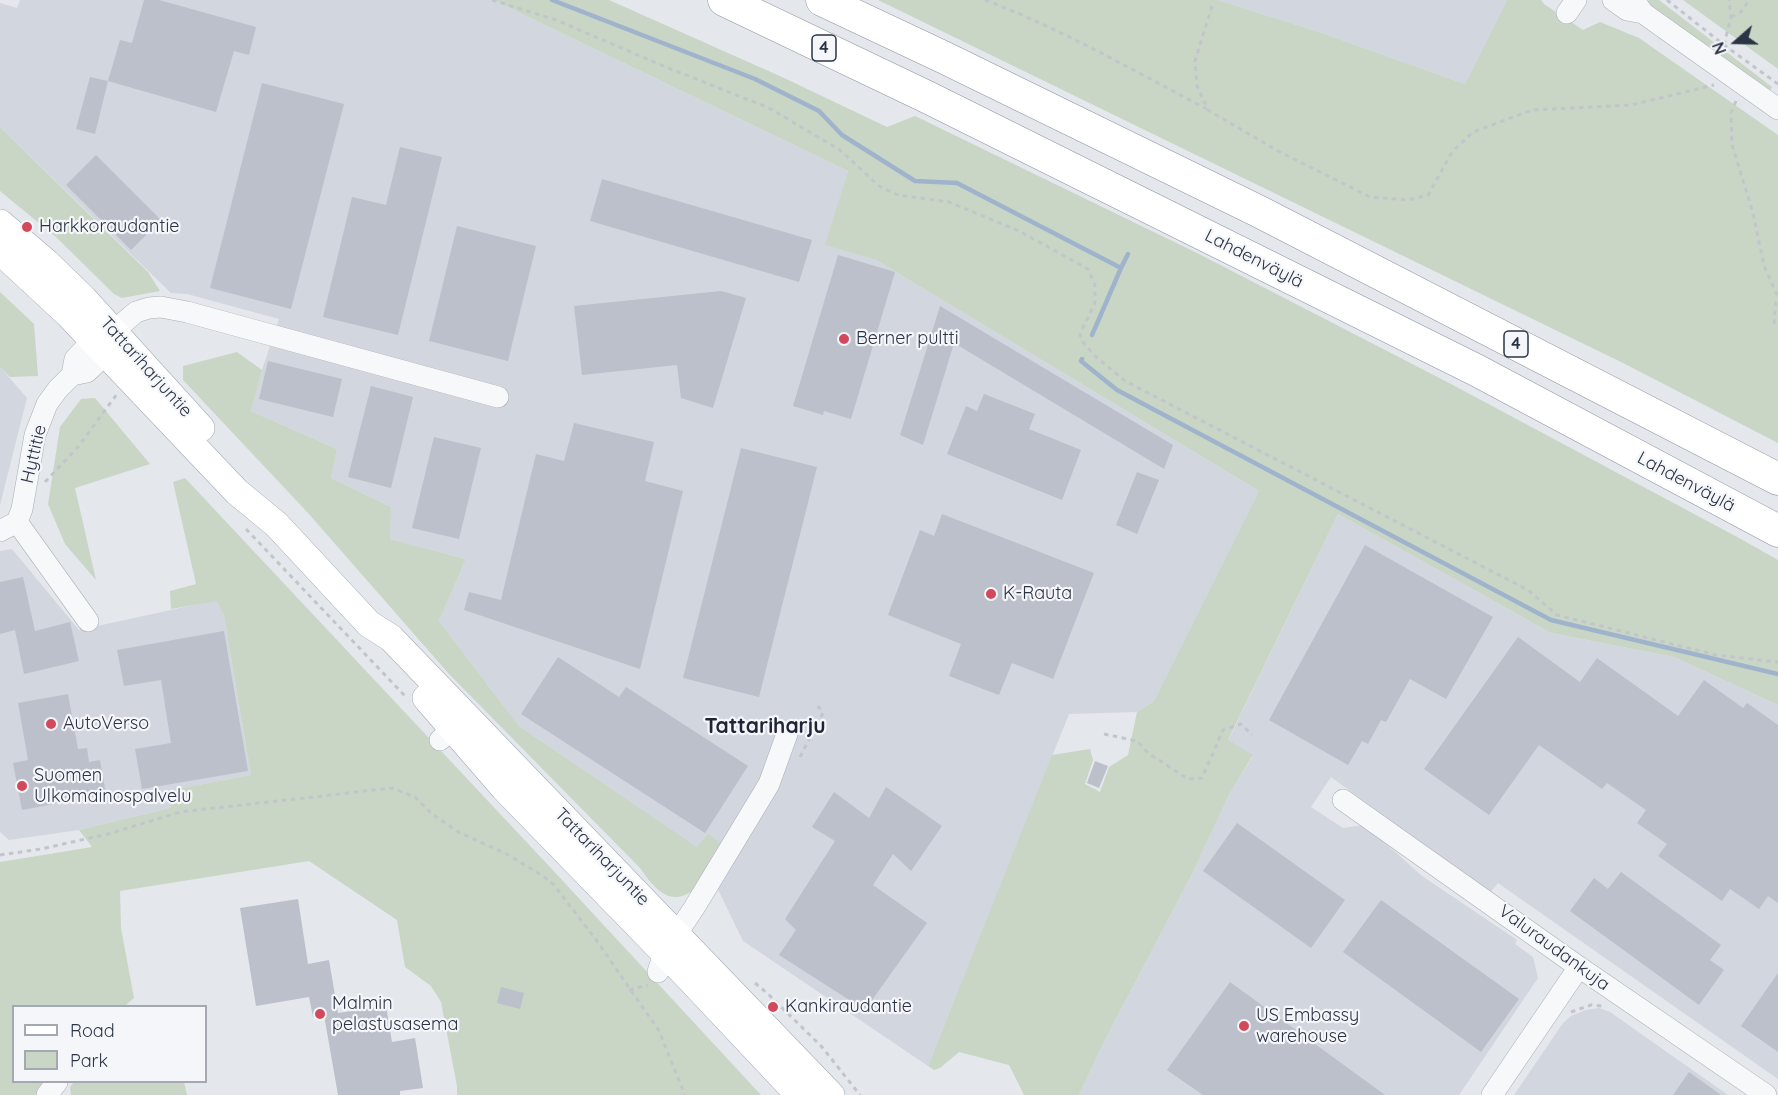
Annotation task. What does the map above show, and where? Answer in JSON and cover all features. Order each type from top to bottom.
[{"type":"highway","name":"Lahdenväylä","points":[[724,0],[925,96],[1476,370],[1778,531]]},
{"type":"highway","name":"4","points":[[822,0],[1258,211],[1776,478]]},
{"type":"highway","points":[[1642,458],[1778,540]]},
{"type":"main road","name":"Tattariharjuntie","points":[[0,223],[47,263],[104,342]]},
{"type":"main road","name":"Tattariharjuntie","points":[[0,251],[104,342],[250,483],[277,525],[369,624],[391,638],[452,728],[504,788],[666,953],[799,1095]]},
{"type":"main road","name":"Tattariharjuntie","points":[[666,953],[831,1095]]},
{"type":"street","points":[[1613,0],[1627,10],[1638,6],[1778,110]]},
{"type":"street","points":[[104,342],[136,312],[161,307],[187,312],[498,397]]},
{"type":"street","name":"Hyttitie","points":[[8,526],[22,509],[35,435],[47,405],[72,375],[75,359],[104,342]]},
{"type":"street","points":[[8,526],[88,621]]},
{"type":"street","points":[[666,953],[769,784],[787,734]]},
{"type":"street","name":"Valuraudankuja","points":[[1343,800],[1579,967],[1766,1095]]},
{"type":"street","points":[[1492,1095],[1579,967]]},
{"type":"street","points":[[46,1095],[56,1083]]},
{"type":"path","points":[[492,0],[556,20],[769,108],[840,150],[879,186],[898,195],[949,202],[1019,231],[1088,269],[1095,285],[1095,303],[1080,334],[1082,341],[1095,356],[1125,381],[1527,590],[1557,615],[1716,655],[1778,662]]},
{"type":"path","points":[[985,0],[1018,12],[1078,42],[1208,110],[1278,151],[1370,197],[1408,200],[1428,195],[1452,152],[1473,132],[1532,110],[1631,105],[1716,84],[1743,83],[1731,113],[1732,145],[1753,213],[1764,266],[1777,297],[1774,324]]},
{"type":"path","points":[[1666,0],[1778,84]]},
{"type":"path","points":[[1724,45],[1731,17],[1729,0]]},
{"type":"path","points":[[1731,17],[1742,12],[1749,0]]},
{"type":"path","points":[[1208,110],[1197,86],[1196,61],[1212,6]]},
{"type":"path","points":[[43,484],[78,447],[118,393],[112,387]]},
{"type":"path","points":[[239,522],[412,703]]},
{"type":"path","points":[[1104,734],[1137,741],[1148,753],[1188,779],[1202,778],[1223,730],[1242,724],[1252,735]]},
{"type":"path","points":[[0,855],[41,849],[108,834],[180,812],[392,788],[415,797],[433,815],[460,833],[505,853],[554,885],[597,941],[659,1031],[685,1095]]},
{"type":"path","points":[[751,980],[822,1047],[860,1095]]},
{"type":"path","points":[[1566,1017],[1571,1012],[1591,1005],[1610,1007]]},
{"type":"shaded area","points":[[20,0],[493,0],[848,171],[826,245],[876,260],[1259,491],[1154,701],[1137,712],[1069,714],[928,1066],[743,941],[698,848],[519,726],[439,621],[466,559],[390,539],[391,507],[331,478],[337,449],[251,411],[279,319],[187,294],[171,293],[0,127],[0,3],[17,8]]},
{"type":"shaded area","points":[[1218,0],[1507,0],[1465,84],[1322,33]]},
{"type":"shaded area","points":[[0,367],[27,398],[0,505]]},
{"type":"shaded area","points":[[1338,514],[1551,633],[1674,657],[1778,705],[1778,1079],[1498,883],[1490,893],[1331,777],[1311,807],[1343,828],[1365,825],[1422,876],[1517,940],[1515,944],[1533,957],[1538,978],[1459,1095],[1079,1095],[1105,1040],[1192,874],[1229,795],[1253,756],[1228,741]]},
{"type":"shaded area","points":[[12,549],[79,630],[217,600],[224,616],[251,775],[177,789],[170,808],[79,830],[9,840],[0,832],[0,551]]},
{"type":"shaded area","points":[[1599,1008],[1610,1012],[1728,1095],[1514,1095],[1563,1023],[1571,1016]]},
{"type":"green space","points":[[493,0],[609,0],[782,77],[887,127],[915,116],[1197,253],[1451,384],[1739,538],[1778,560],[1778,705],[1674,657],[1551,633],[1338,514],[1228,740],[1253,755],[1229,795],[1192,874],[1105,1040],[1079,1095],[1024,1095],[1009,1065],[959,1052],[940,1068],[934,1070],[928,1066],[1052,755],[1090,749],[1093,760],[1085,784],[1100,792],[1109,767],[1128,755],[1137,712],[1154,701],[1259,491],[876,260],[825,245],[848,171]]},
{"type":"green space","points":[[878,0],[1218,0],[1322,33],[1465,84],[1507,0],[1541,0],[1583,30],[1600,22],[1639,38],[1778,135],[1778,443],[1625,364]]},
{"type":"green space","points":[[1659,0],[1772,87],[1768,93],[1647,2]]},
{"type":"green space","points":[[1683,0],[1778,0],[1778,69]]},
{"type":"green space","points":[[0,127],[148,272],[160,291],[122,298],[114,294],[57,238],[0,191]]},
{"type":"green space","points":[[0,292],[34,324],[38,376],[10,377],[0,367]]},
{"type":"green space","points":[[237,352],[262,370],[251,411],[337,449],[331,478],[391,507],[390,539],[466,559],[439,621],[519,726],[697,847],[708,834],[723,845],[692,891],[675,897],[668,896],[655,887],[640,868],[449,674],[308,513],[183,380],[183,366]]},
{"type":"green space","points":[[95,398],[150,464],[75,488],[96,580],[65,544],[48,504],[60,427],[81,399]]},
{"type":"green space","points":[[185,478],[761,1095],[457,1095],[441,1002],[431,986],[405,967],[397,920],[309,861],[120,891],[121,928],[134,998],[126,1005],[12,1005],[12,1083],[46,1083],[35,1095],[0,1095],[0,862],[92,847],[79,830],[170,808],[177,789],[251,775],[224,616],[217,601],[171,609],[170,591],[196,584],[173,482]]},
{"type":"green space","points":[[73,1083],[184,1083],[187,1095],[71,1095],[70,1087]]},
{"type":"building","points":[[144,0],[159,0],[256,27],[249,55],[234,51],[216,112],[108,81],[120,40],[132,43]]},
{"type":"building","points":[[90,77],[108,81],[95,134],[76,129]]},
{"type":"building","points":[[262,83],[344,104],[291,309],[210,288]]},
{"type":"building","points":[[400,147],[442,157],[398,335],[323,317],[352,197],[386,205]]},
{"type":"building","points":[[96,155],[161,220],[131,250],[66,185]]},
{"type":"building","points":[[602,179],[812,240],[799,282],[590,221]]},
{"type":"building","points":[[457,226],[536,246],[508,361],[429,341]]},
{"type":"building","name":"Berner pultti","points":[[838,255],[895,272],[851,419],[824,411],[823,415],[793,406]]},
{"type":"building","points":[[721,291],[746,298],[713,408],[681,398],[677,365],[582,375],[574,306]]},
{"type":"building","points":[[940,306],[1173,445],[1164,469],[954,343],[923,445],[900,435]]},
{"type":"building","points":[[268,361],[342,379],[333,417],[259,399]]},
{"type":"building","points":[[371,386],[413,397],[391,488],[348,477]]},
{"type":"building","points":[[984,394],[1035,414],[1029,429],[1081,450],[1062,500],[947,454],[966,406],[977,411]]},
{"type":"building","points":[[574,423],[654,442],[645,481],[683,491],[640,669],[464,610],[469,592],[501,600],[536,454],[564,461]]},
{"type":"building","points":[[434,437],[481,448],[459,539],[412,528]]},
{"type":"building","points":[[741,448],[817,467],[759,697],[683,678]]},
{"type":"building","points":[[1137,472],[1159,480],[1137,534],[1116,525]]},
{"type":"building","name":"K-Rauta","points":[[942,514],[1094,573],[1053,679],[1012,663],[999,695],[949,676],[961,644],[888,615],[920,530],[934,536]]},
{"type":"building","points":[[1365,545],[1493,617],[1446,699],[1410,679],[1386,722],[1381,720],[1368,744],[1362,741],[1348,765],[1269,720]]},
{"type":"building","points":[[23,577],[35,631],[70,622],[79,661],[24,674],[15,630],[0,634],[0,582]]},
{"type":"building","points":[[224,631],[248,771],[142,789],[135,749],[171,743],[161,680],[124,686],[117,650]]},
{"type":"building","points":[[1518,637],[1580,682],[1597,658],[1678,716],[1704,680],[1743,708],[1747,703],[1778,725],[1778,903],[1768,896],[1759,909],[1730,889],[1722,901],[1658,856],[1667,844],[1637,823],[1646,810],[1607,783],[1602,789],[1539,745],[1489,815],[1424,769]]},
{"type":"building","points":[[558,657],[619,697],[626,687],[748,766],[705,833],[521,714]]},
{"type":"building","points":[[68,694],[78,749],[87,748],[89,762],[100,760],[106,794],[22,810],[13,763],[28,760],[18,703]]},
{"type":"building","points":[[1095,761],[1108,766],[1099,788],[1087,783]]},
{"type":"building","points":[[886,787],[942,826],[911,871],[893,854],[873,885],[927,923],[865,1010],[779,955],[796,930],[785,919],[835,841],[812,827],[834,792],[869,818]]},
{"type":"building","points":[[1237,823],[1345,900],[1311,948],[1203,871]]},
{"type":"building","points":[[1621,872],[1721,945],[1710,960],[1724,970],[1699,1005],[1570,911],[1594,878],[1608,889]]},
{"type":"building","points":[[298,899],[308,964],[329,960],[338,1013],[386,1006],[392,1042],[415,1038],[423,1088],[400,1091],[400,1095],[338,1095],[324,1015],[313,1017],[309,997],[256,1006],[240,908]]},
{"type":"building","points":[[1381,900],[1519,999],[1481,1052],[1343,952]]},
{"type":"building","points":[[1778,973],[1778,1052],[1741,1026]]},
{"type":"building","name":"US Embassy warehouse","points":[[1230,982],[1385,1095],[1203,1095],[1167,1070]]},
{"type":"building","points":[[501,987],[524,993],[520,1009],[497,1003]]},
{"type":"building","points":[[1689,1072],[1721,1095],[1673,1095]]},
{"type":"waterway","points":[[552,0],[755,79],[819,111],[842,135],[915,181],[957,183],[1121,268],[1092,335]]},
{"type":"waterway","points":[[1121,268],[1128,254]]},
{"type":"waterway","points":[[1082,359],[1081,361],[1117,390],[1551,620],[1778,674]]},
{"type":"place","name":"Harkkoraudantie","points":[[27,227]]},
{"type":"place","name":"Berner pultti","points":[[844,339]]},
{"type":"place","name":"K-Rauta","points":[[991,594]]},
{"type":"place","name":"AutoVerso","points":[[51,724]]},
{"type":"place","name":"Suomen Ulkomainospalvelu","points":[[22,786]]},
{"type":"place","name":"Kankiraudantie","points":[[773,1007]]},
{"type":"place","name":"Malmin pelastusasema","points":[[320,1014]]},
{"type":"place","name":"US Embassy warehouse","points":[[1244,1026]]},
{"type":"district","name":"Tattariharju","points":[[765,727]]}]
